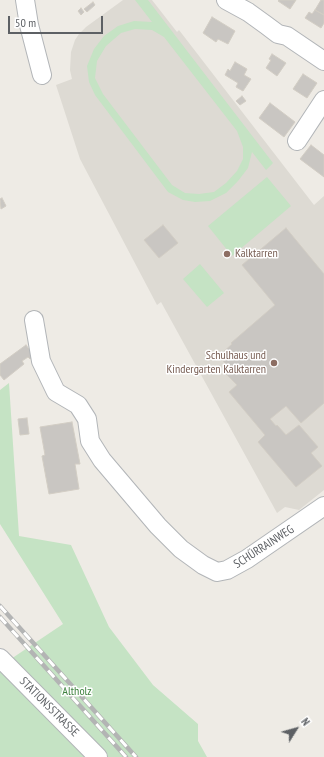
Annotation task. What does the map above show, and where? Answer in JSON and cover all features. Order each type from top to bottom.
[{"type":"street","points":[[25,0],[29,25],[42,75]]},
{"type":"street","points":[[226,0],[243,6],[266,26],[278,34],[287,36],[324,61]]},
{"type":"street","points":[[297,141],[324,100]]},
{"type":"street","name":"SCHÜRRAINWEG","points":[[34,320],[41,361],[56,392],[78,406],[88,419],[90,441],[102,460],[158,526],[181,548],[203,565],[217,572],[227,570],[247,559],[294,528],[324,506]]},
{"type":"street","name":"STATIONSSTRASSE","points":[[0,658],[98,757]]},
{"type":"shaded area","name":"Kalktarren","points":[[123,0],[152,0],[177,32],[179,30],[314,205],[324,196],[324,490],[299,510],[285,507],[277,513],[161,302],[157,305],[80,159],[56,85],[72,79],[70,70],[71,52],[75,40],[79,34],[86,27]]},
{"type":"green space","points":[[135,0],[148,0],[273,163],[266,170],[252,152],[248,168],[238,181],[226,193],[210,201],[195,202],[183,200],[168,192],[95,95],[89,82],[87,66],[94,49],[104,36],[118,26],[134,21],[152,22]],"holes":[[[135,29],[152,30],[164,37],[237,131],[243,147],[243,159],[237,171],[226,183],[214,192],[199,194],[185,193],[172,185],[103,94],[95,78],[97,61],[106,46],[121,33]]]},
{"type":"green space","points":[[267,177],[291,206],[232,256],[208,226]]},
{"type":"green space","points":[[200,264],[224,293],[207,307],[183,279]]},
{"type":"green space","name":"Altholz","points":[[9,383],[19,536],[71,545],[109,627],[153,685],[198,724],[198,741],[207,757],[0,757],[0,665],[63,624],[0,524],[0,390]]},
{"type":"building","points":[[296,0],[290,9],[278,1]]},
{"type":"building","points":[[321,0],[324,0],[324,15],[315,10]]},
{"type":"building","points":[[93,2],[95,5],[87,12],[84,9]]},
{"type":"building","points":[[81,8],[84,12],[81,15],[78,11]]},
{"type":"building","points":[[315,10],[324,15],[324,23],[321,28],[305,18],[309,12],[312,14]]},
{"type":"building","points":[[212,17],[235,31],[228,44],[218,39],[216,42],[203,33]]},
{"type":"building","points":[[272,54],[286,63],[277,76],[266,68],[271,60],[269,59]]},
{"type":"building","points":[[235,62],[247,69],[244,75],[251,79],[243,91],[236,87],[238,83],[225,75],[228,69],[230,71]]},
{"type":"building","points":[[303,74],[317,83],[307,98],[293,89]]},
{"type":"building","points":[[242,96],[246,101],[240,105],[236,101]]},
{"type":"building","points":[[270,103],[295,122],[284,137],[259,118]]},
{"type":"building","points":[[311,145],[324,155],[324,177],[300,159]]},
{"type":"building","points":[[2,198],[6,206],[1,209],[0,199]]},
{"type":"building","points":[[163,225],[178,243],[159,258],[144,240]]},
{"type":"building","name":"Schulhaus und Kindergarten Kalktarren","points":[[286,228],[324,274],[324,403],[301,423],[286,406],[270,419],[286,435],[299,425],[318,447],[311,453],[322,466],[296,487],[258,442],[265,435],[229,392],[237,385],[226,374],[231,370],[219,356],[232,344],[231,343],[275,305],[242,265]]},
{"type":"building","points":[[26,345],[34,356],[30,359],[28,357],[22,361],[24,364],[4,380],[0,375],[0,364]]},
{"type":"building","points":[[27,418],[29,434],[20,435],[18,419]]},
{"type":"building","points":[[72,422],[80,464],[75,464],[79,489],[49,494],[42,456],[45,455],[40,427]]},
{"type":"railway","points":[[0,606],[136,757]]},
{"type":"railway","points":[[0,617],[126,757]]},
{"type":"place","name":"Kalktarren","points":[[227,254]]},
{"type":"place","name":"Schulhaus und Kindergarten Kalktarren","points":[[274,363]]}]
